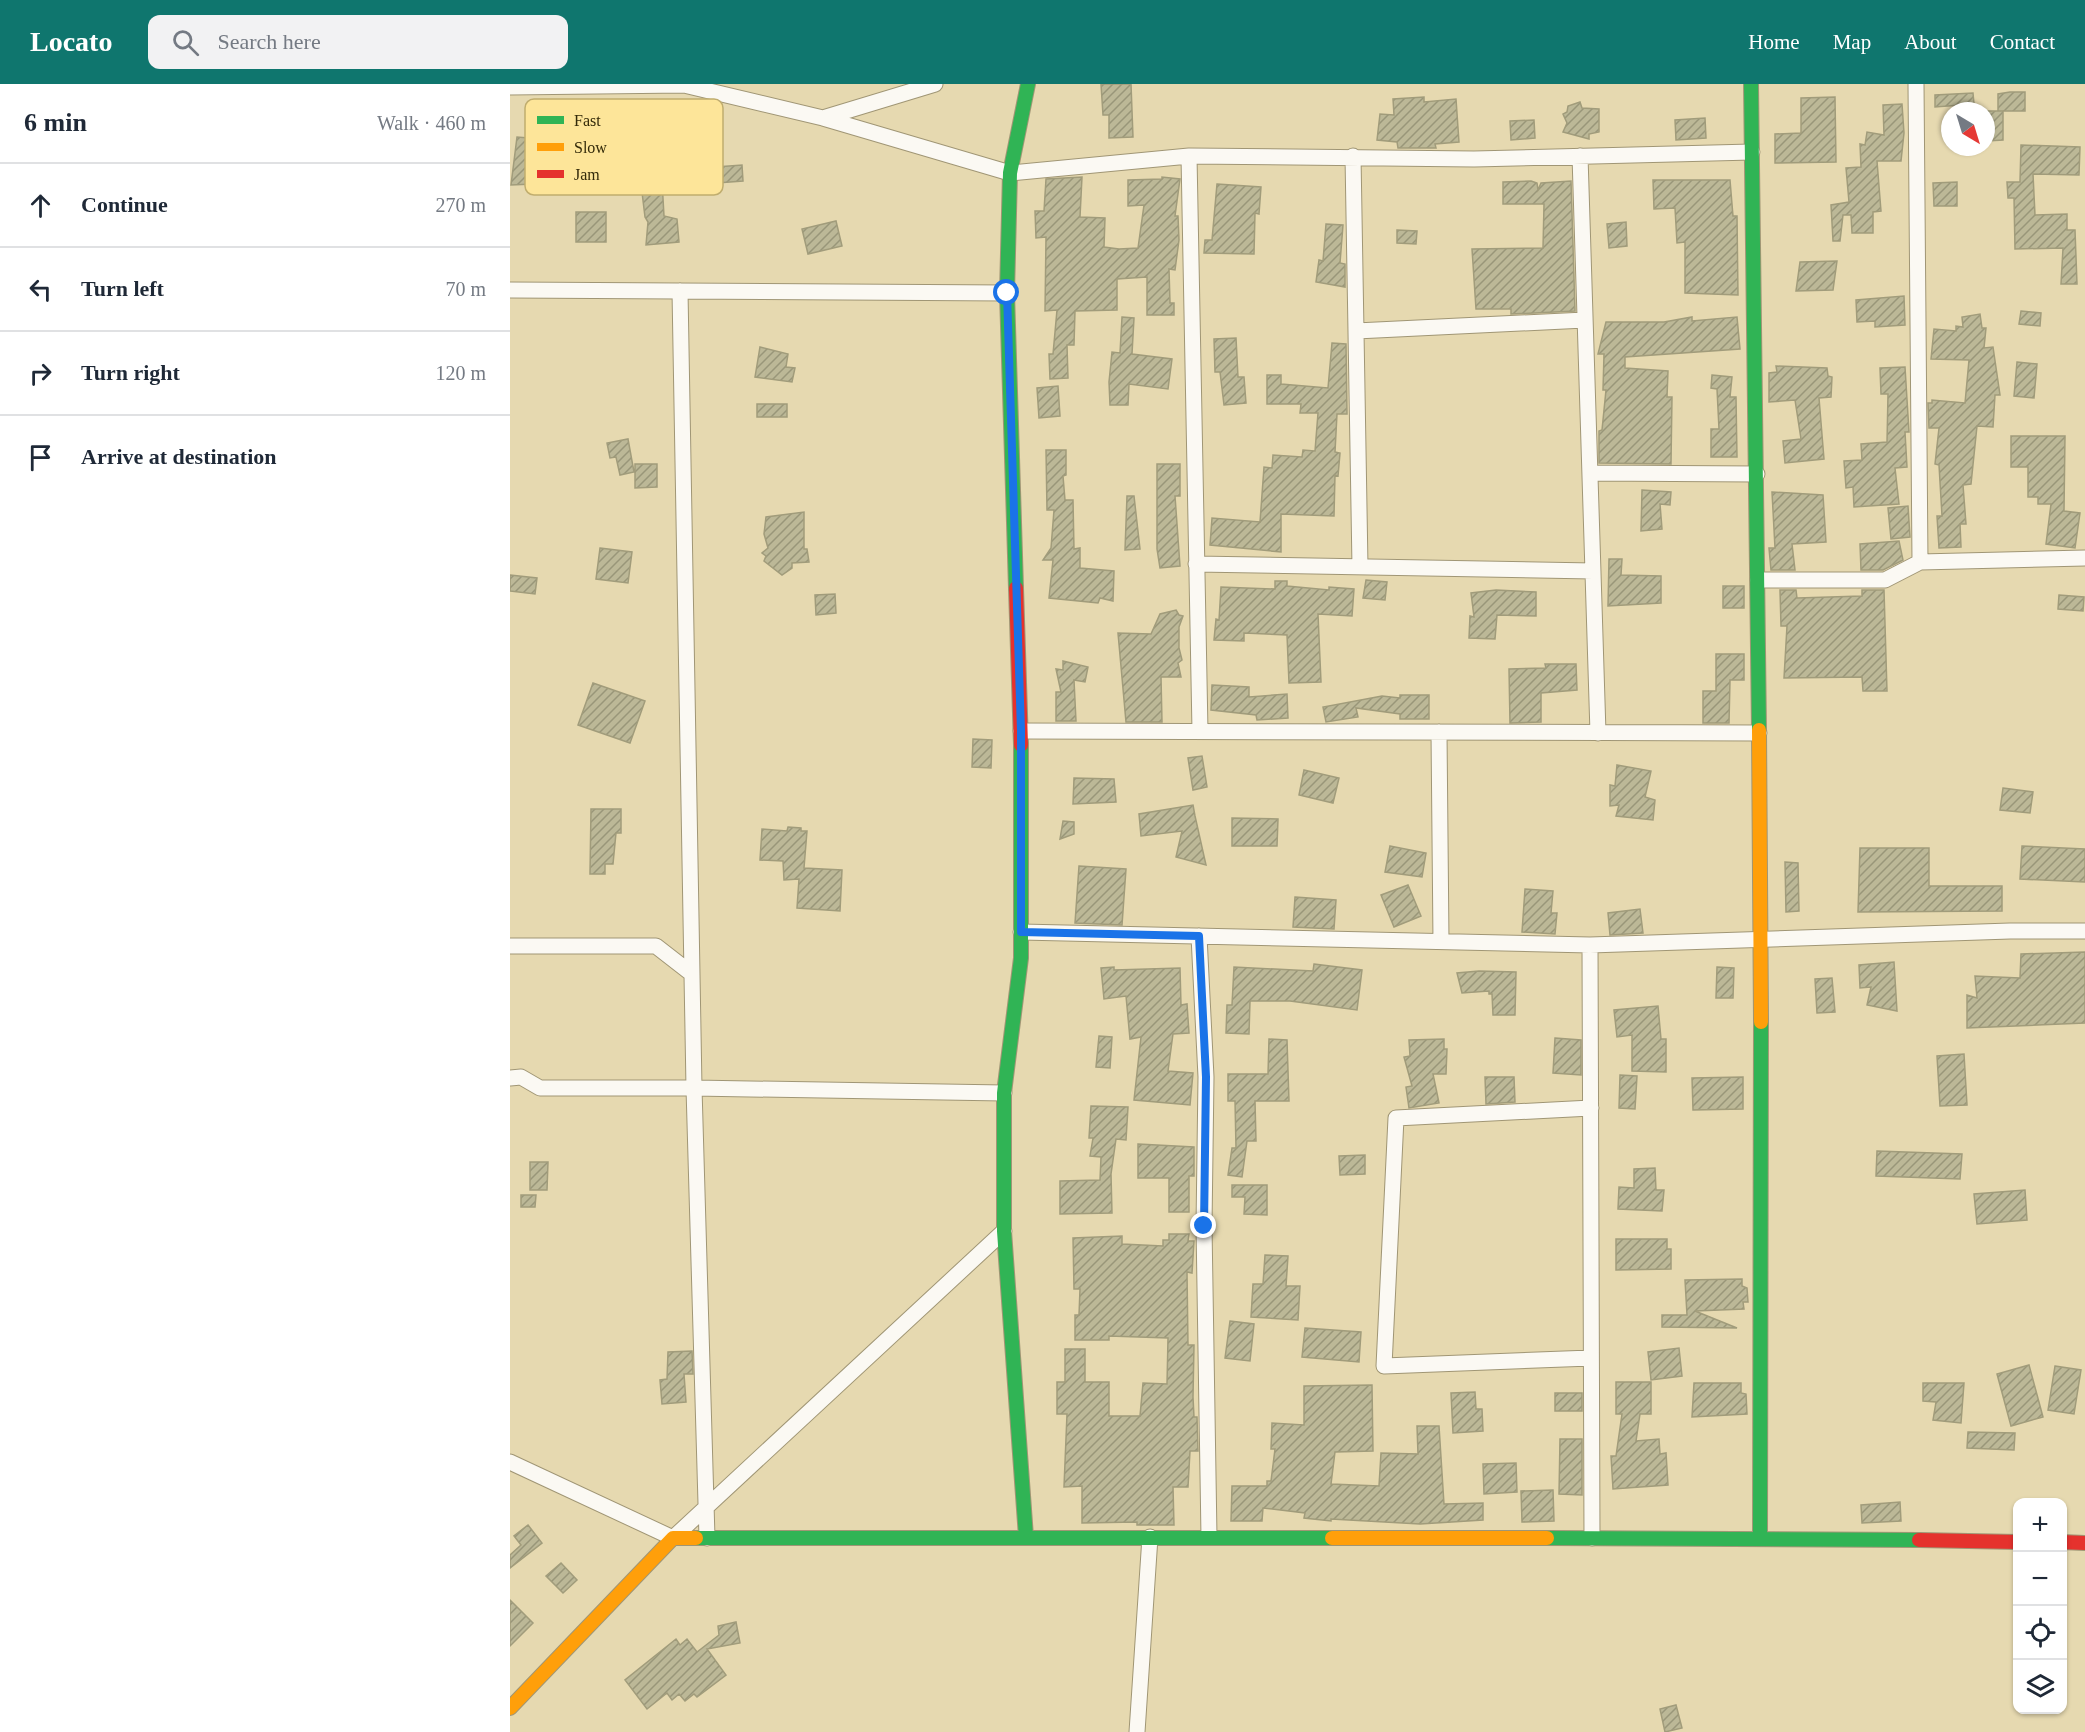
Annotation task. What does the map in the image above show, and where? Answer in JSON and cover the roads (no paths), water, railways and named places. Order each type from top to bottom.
[{"type":"street","points":[[823,118],[935,84]]},
{"type":"street","points":[[1026,1536],[1004,1231],[1004,1093],[1021,958],[1021,731],[1007,293],[1010,173],[1028,84]]},
{"type":"street","points":[[1751,84],[1761,941],[1760,1538]]},
{"type":"street","points":[[1916,84],[1920,562]]},
{"type":"street","points":[[510,87],[684,85],[823,118],[1010,173],[1189,156],[1474,159],[1752,152]]},
{"type":"street","points":[[1189,156],[1200,731]]},
{"type":"street","points":[[1353,156],[1360,567]]},
{"type":"street","points":[[1580,156],[1598,733]]},
{"type":"street","points":[[510,290],[1007,293]]},
{"type":"street","points":[[680,291],[694,1088],[706,1538]]},
{"type":"street","points":[[1356,331],[1585,320]]},
{"type":"street","points":[[1590,473],[1756,474]]},
{"type":"street","points":[[1758,580],[1886,580],[1920,562],[2085,558]]},
{"type":"street","points":[[1196,564],[1593,571]]},
{"type":"street","points":[[1021,731],[1759,733]]},
{"type":"street","points":[[1439,732],[1441,941]]},
{"type":"street","points":[[1021,932],[1590,945],[2010,931],[2085,931]]},
{"type":"street","points":[[1199,936],[1206,1077],[1204,1226],[1209,1537]]},
{"type":"street","points":[[1590,945],[1592,1538]]},
{"type":"street","points":[[510,946],[656,946],[692,974]]},
{"type":"street","points":[[510,1078],[521,1077],[540,1088],[1004,1093]]},
{"type":"street","points":[[1591,1108],[1396,1118],[1384,1366],[1591,1358]]},
{"type":"street","points":[[510,1708],[674,1538],[1004,1231]]},
{"type":"street","points":[[510,1462],[674,1538],[1026,1536],[1760,1538],[2013,1542]]},
{"type":"street","points":[[1137,1732],[1150,1537]]},
{"type":"street","points":[[2067,1542],[2085,1543]]}]
